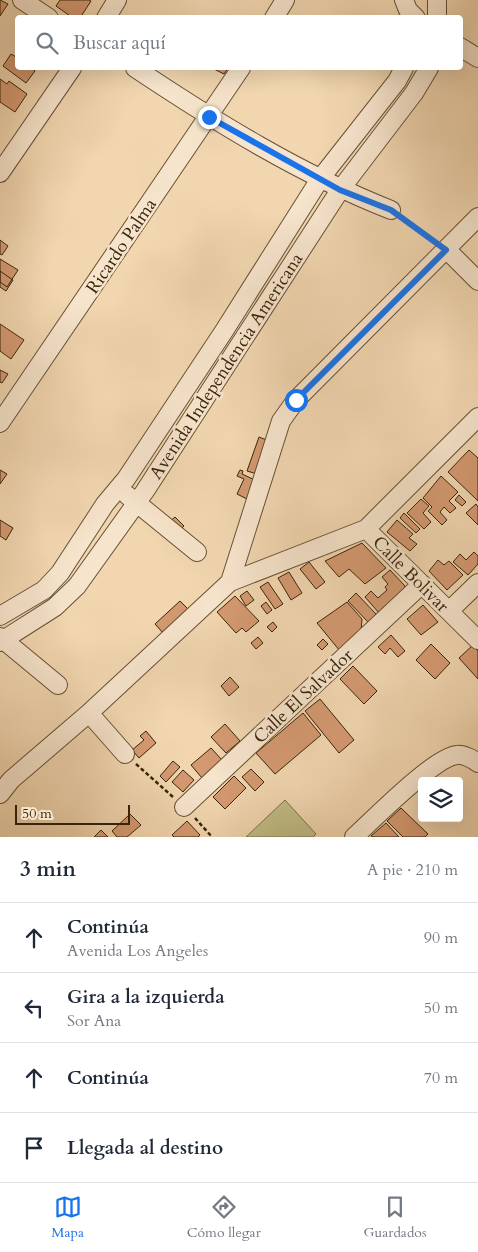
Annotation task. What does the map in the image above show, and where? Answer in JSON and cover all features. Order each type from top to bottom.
[{"type":"street","points":[[22,0],[44,15]]},
{"type":"street","points":[[108,15],[118,0]]},
{"type":"street","points":[[276,15],[285,0]]},
{"type":"street","points":[[405,0],[414,15]]},
{"type":"street","points":[[437,0],[437,15]]},
{"type":"street","points":[[463,49],[478,58]]},
{"type":"street","points":[[0,173],[71,70]]},
{"type":"street","points":[[138,70],[209,117],[320,179],[340,190],[391,210]]},
{"type":"street","name":"Ricardo Palma","points":[[2,415],[240,70]]},
{"type":"street","name":"Avenida Independencia Americana","points":[[0,616],[44,590],[60,573],[224,331],[320,179],[397,81],[403,70]]},
{"type":"street","name":"Avenida Independencia Americana","points":[[1,639],[55,607],[78,586],[243,342],[340,190],[414,93],[428,70]]},
{"type":"street","points":[[230,582],[281,421],[296,400],[478,217]]},
{"type":"street","points":[[446,250],[478,281]]},
{"type":"street","points":[[0,794],[11,780],[89,713],[230,582],[366,529],[478,417]]},
{"type":"street","points":[[118,489],[137,501],[197,552]]},
{"type":"street","name":"Calle Bolivar","points":[[366,529],[478,640]]},
{"type":"street","points":[[449,612],[478,583]]},
{"type":"street","name":"Calle El Salvador","points":[[184,807],[422,584]]},
{"type":"street","points":[[1,639],[58,685]]},
{"type":"street","points":[[89,713],[125,754]]},
{"type":"street","points":[[354,837],[438,762],[457,755],[474,759],[478,763]]},
{"type":"path","points":[[391,210],[446,250]]},
{"type":"path","points":[[125,754],[184,807],[212,837]]},
{"type":"shaded area","points":[[285,800],[316,834],[313,837],[246,837]]},
{"type":"building","points":[[0,0],[8,4],[0,16]]},
{"type":"building","points":[[60,0],[91,1],[82,15],[69,15],[56,6]]},
{"type":"building","points":[[11,54],[15,56],[15,70],[35,71],[26,83],[3,66]]},
{"type":"building","points":[[216,70],[227,70],[224,74]]},
{"type":"building","points":[[0,79],[7,84],[9,81],[27,94],[15,112],[0,102]]},
{"type":"building","points":[[0,240],[8,246],[2,255],[0,254]]},
{"type":"building","points":[[0,259],[18,270],[7,287],[0,282]]},
{"type":"building","points":[[0,271],[13,280],[6,291],[0,287]]},
{"type":"building","points":[[0,324],[24,340],[11,359],[0,351]]},
{"type":"building","points":[[0,370],[8,374],[2,383],[0,382]]},
{"type":"building","points":[[259,437],[269,441],[257,474],[247,471]]},
{"type":"building","points":[[469,450],[478,458],[478,501],[448,472]]},
{"type":"building","points":[[0,470],[7,474],[0,484]]},
{"type":"building","points":[[240,470],[243,471],[242,474],[255,480],[247,499],[237,494],[244,479],[237,476]]},
{"type":"building","points":[[441,476],[458,492],[449,501],[456,508],[450,513],[444,507],[440,512],[447,520],[442,525],[428,511],[432,507],[423,498]]},
{"type":"building","points":[[459,495],[466,502],[462,506],[455,500]]},
{"type":"building","points":[[421,499],[429,506],[423,513],[431,522],[424,529],[407,513]]},
{"type":"building","points":[[476,504],[478,507],[478,525],[466,513]]},
{"type":"building","points":[[404,513],[420,529],[416,533],[400,518]]},
{"type":"building","points":[[175,517],[184,526],[176,533],[167,524]]},
{"type":"building","points":[[0,520],[13,528],[6,540],[0,536]]},
{"type":"building","points":[[397,520],[413,534],[409,538],[417,544],[410,551],[387,532]]},
{"type":"building","points":[[362,543],[386,568],[365,584],[349,569],[339,577],[325,561]]},
{"type":"building","points":[[474,552],[478,556],[478,564],[468,575],[453,562],[460,554],[466,560]]},
{"type":"building","points":[[438,560],[444,565],[449,561],[463,575],[447,590],[429,571]]},
{"type":"building","points":[[309,562],[325,582],[316,589],[300,569]]},
{"type":"building","points":[[390,570],[405,586],[404,592],[379,613],[365,597],[371,591],[378,598],[387,590],[385,587],[388,584],[382,577]]},
{"type":"building","points":[[289,572],[302,593],[291,600],[278,578]]},
{"type":"building","points":[[268,582],[283,604],[275,609],[260,587]]},
{"type":"building","points":[[247,591],[254,600],[246,606],[240,596]]},
{"type":"building","points":[[356,593],[376,614],[368,622],[348,601]]},
{"type":"building","points":[[235,596],[259,621],[246,632],[242,628],[236,633],[217,612]]},
{"type":"building","points":[[180,601],[188,609],[163,633],[155,624]]},
{"type":"building","points":[[266,602],[272,610],[267,614],[261,606]]},
{"type":"building","points":[[347,602],[362,619],[361,632],[340,651],[317,623]]},
{"type":"building","points":[[423,605],[438,622],[421,635],[407,619]]},
{"type":"building","points":[[273,622],[277,627],[272,632],[267,627]]},
{"type":"building","points":[[391,635],[405,651],[398,657],[390,648],[385,654],[378,647]]},
{"type":"building","points":[[258,637],[263,643],[256,649],[251,643]]},
{"type":"building","points":[[323,639],[328,644],[322,650],[317,645]]},
{"type":"building","points":[[431,644],[450,663],[435,679],[416,660]]},
{"type":"building","points":[[473,645],[478,651],[478,679],[459,658]]},
{"type":"building","points":[[353,666],[377,691],[364,704],[340,679]]},
{"type":"building","points":[[230,677],[239,687],[229,696],[221,686]]},
{"type":"building","points":[[320,699],[354,740],[339,753],[305,711]]},
{"type":"building","points":[[303,713],[321,735],[275,774],[256,753]]},
{"type":"building","points":[[225,724],[240,741],[226,753],[211,737]]},
{"type":"building","points":[[146,731],[156,743],[139,758],[132,750],[144,740],[140,736]]},
{"type":"building","points":[[211,748],[222,760],[202,778],[191,765]]},
{"type":"building","points":[[173,761],[180,767],[166,782],[160,776]]},
{"type":"building","points":[[251,769],[264,782],[255,791],[242,777]]},
{"type":"building","points":[[183,770],[194,780],[183,792],[172,782]]},
{"type":"building","points":[[234,776],[246,788],[225,809],[213,797]]},
{"type":"building","points":[[401,808],[428,834],[425,837],[403,837],[387,821]]},
{"type":"building","points":[[130,814],[141,825],[127,837],[117,837],[112,831]]},
{"type":"building","points":[[187,821],[200,835],[198,837],[174,837],[172,835]]},
{"type":"building","points":[[386,823],[399,837],[371,836]]},
{"type":"building","points":[[101,830],[108,837],[94,837]]},
{"type":"route","points":[[209,117],[340,190],[391,210],[446,250],[296,400]]}]
